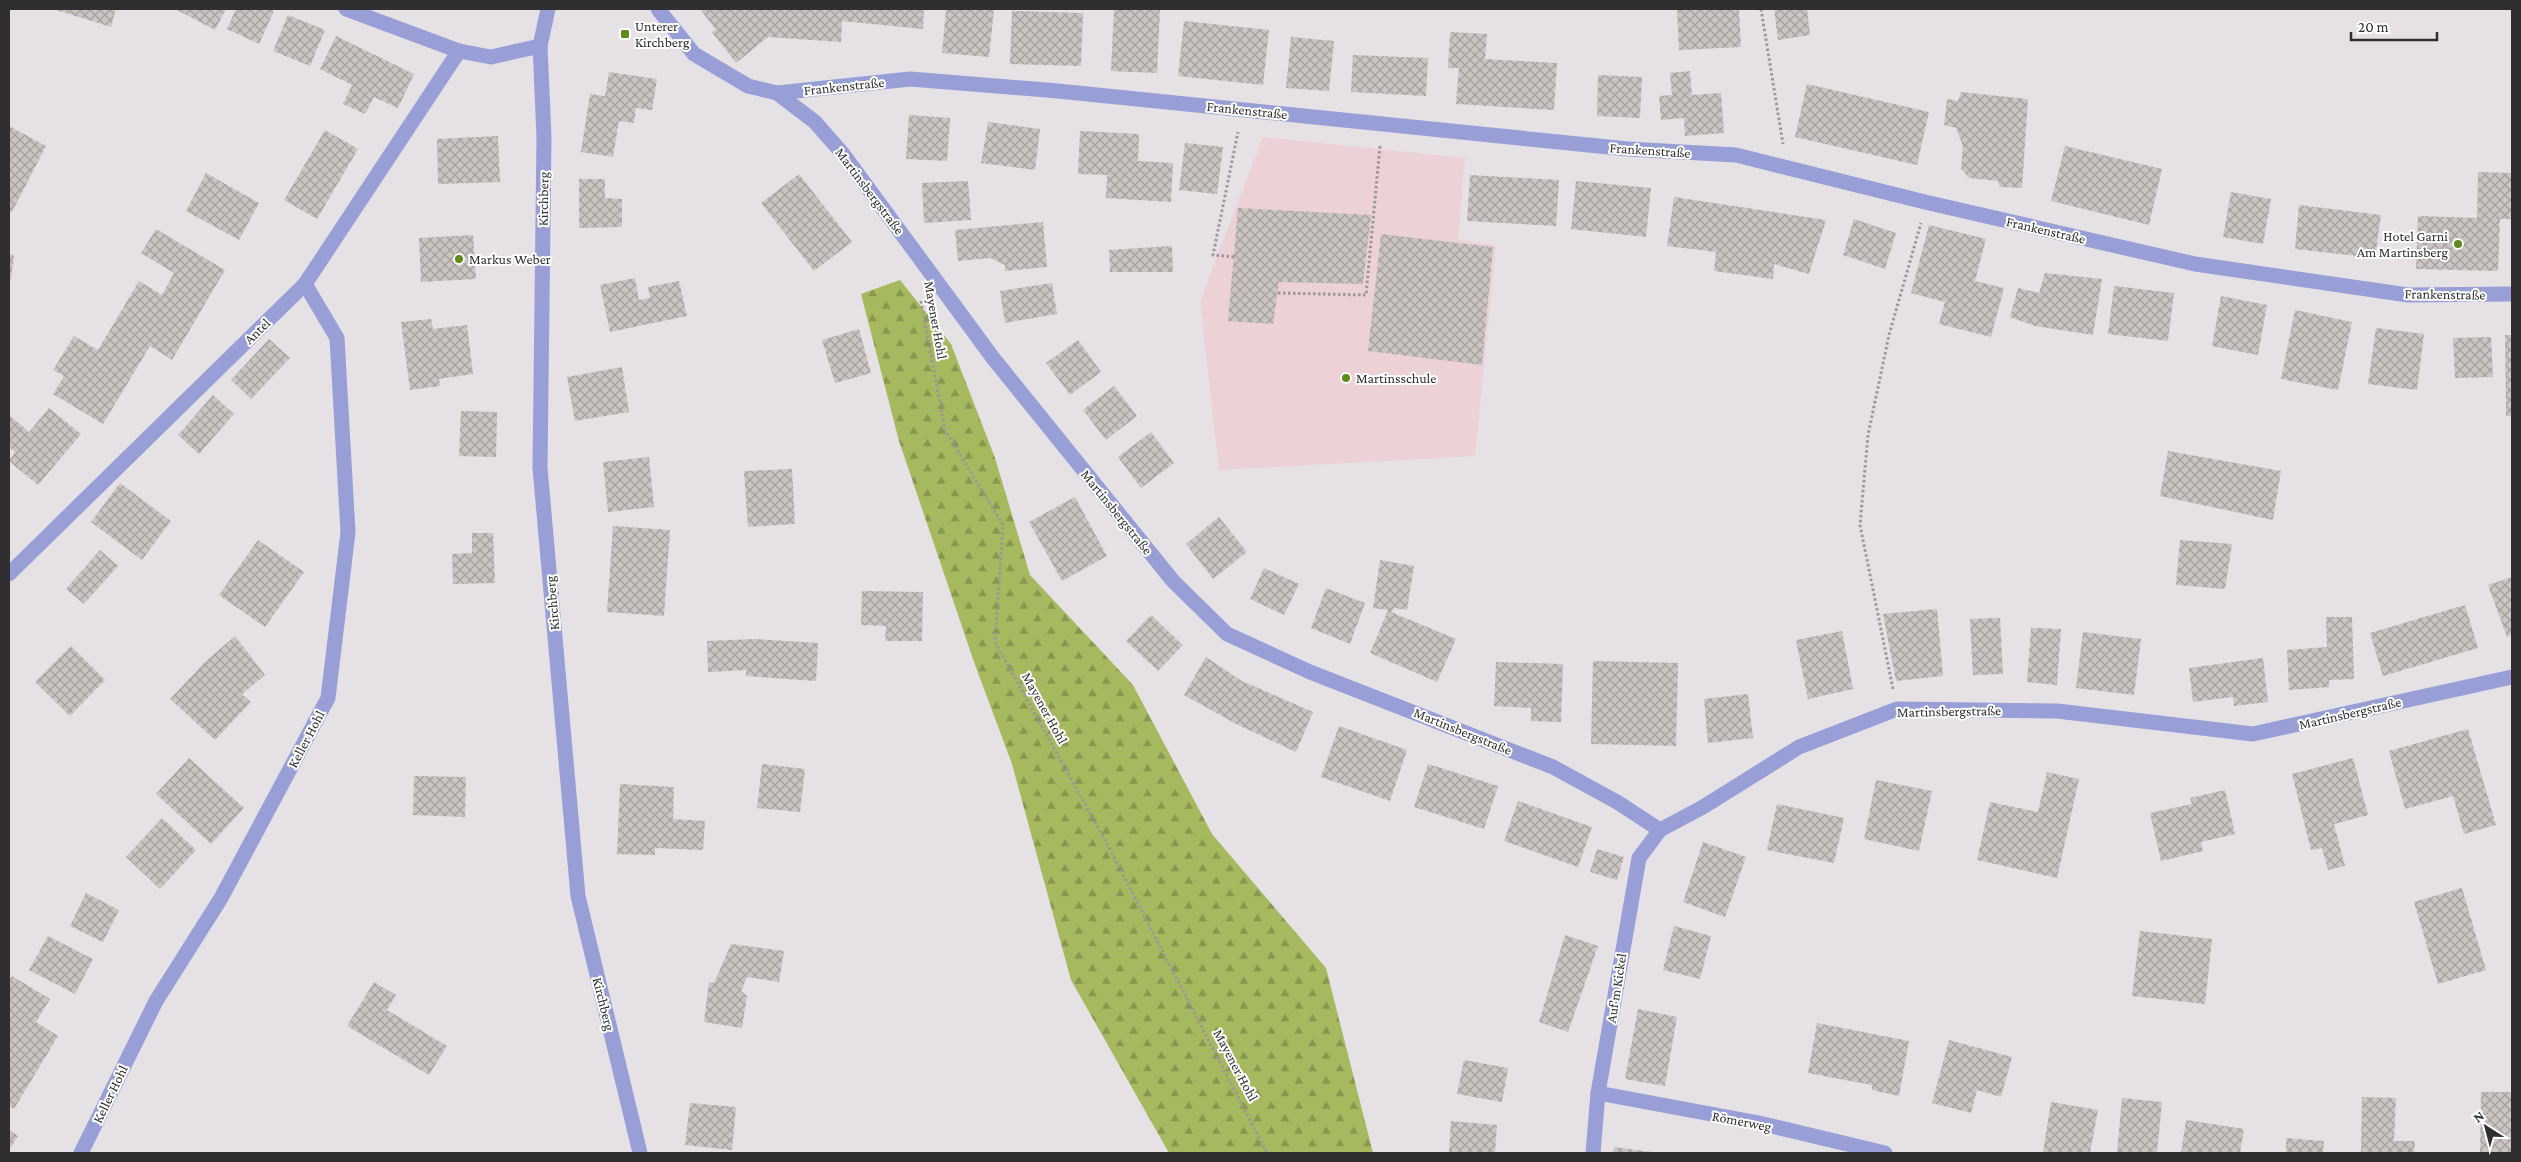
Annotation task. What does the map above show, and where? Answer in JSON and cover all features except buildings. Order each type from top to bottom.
[{"type":"street","points":[[346,9],[459,51],[491,57],[540,46]]},
{"type":"street","name":"Kirchberg","points":[[548,9],[540,46],[544,137],[540,468],[578,896],[640,1153]]},
{"type":"street","name":"Martinsbergstraße","points":[[658,9],[694,54],[748,86],[777,93],[815,122],[843,154],[993,358],[1173,581],[1227,634],[1310,672],[1552,767],[1617,802],[1660,830],[1703,807],[1800,747],[1897,710],[2057,711],[2253,734],[2512,677]]},
{"type":"street","name":"Antel","points":[[9,574],[305,284],[459,51]]},
{"type":"street","name":"Frankenstraße","points":[[777,93],[910,79],[1242,109],[1628,149],[1736,155],[1925,202],[2195,264],[2408,295],[2512,294]]},
{"type":"street","name":"Keller Hohl","points":[[81,1153],[156,1001],[221,898],[328,698],[348,532],[338,348],[337,338],[305,284]]},
{"type":"street","name":"Auf'm Kickel","points":[[1593,1153],[1598,1093],[1639,858],[1660,830]]},
{"type":"street","name":"Römerweg","points":[[1598,1093],[1759,1123],[1885,1153]]},
{"type":"path","points":[[1761,9],[1778,103],[1786,166]]},
{"type":"path","points":[[1234,257],[1213,255],[1242,109]]},
{"type":"path","points":[[1278,293],[1366,295],[1382,123]]},
{"type":"path","points":[[1894,694],[1860,525],[1868,435],[1889,335],[1920,227]]},
{"type":"path","name":"Mayener Hohl","points":[[920,294],[945,430],[1003,525],[995,642],[1106,842],[1268,1153]]},
{"type":"shaded area","name":"Martinsschule","points":[[1263,137],[1465,158],[1458,240],[1496,245],[1475,456],[1219,470],[1200,301]]},
{"type":"green space","points":[[900,280],[951,344],[995,458],[1030,575],[1133,685],[1212,834],[1326,968],[1373,1153],[1169,1153],[1071,980],[1012,764],[974,662],[899,441],[861,294]]},
{"type":"place","name":"Unterer Kirchberg","points":[[625,34]]},
{"type":"place","name":"Hotel Garni Am Martinsberg","points":[[2458,244]]},
{"type":"place","name":"Markus Weber","points":[[459,259]]},
{"type":"place","name":"Martinsschule","points":[[1346,378]]}]
